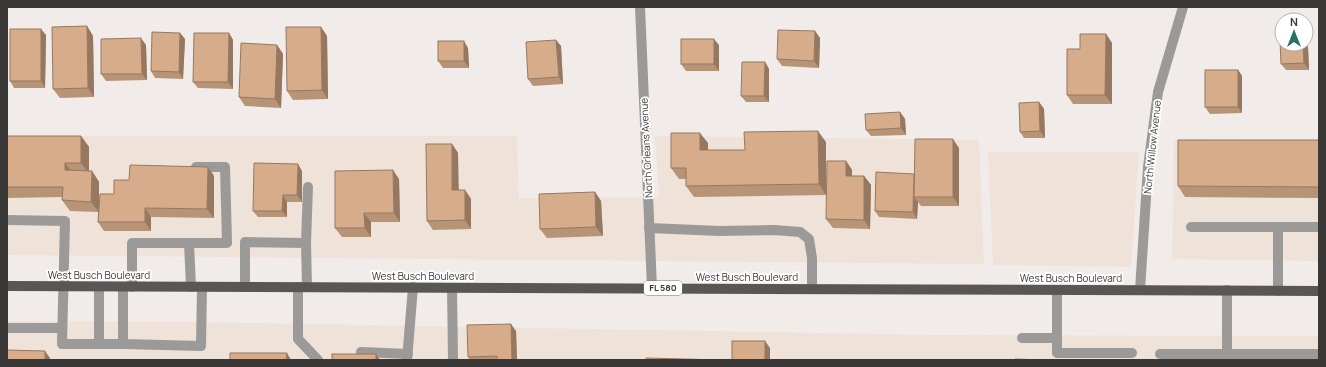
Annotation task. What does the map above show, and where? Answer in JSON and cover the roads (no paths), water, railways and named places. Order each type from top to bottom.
[{"type":"main road","name":"West Busch Boulevard","points":[[7,286],[1319,291]]},
{"type":"street","name":"North Orleans Avenue","points":[[640,7],[652,288]]},
{"type":"street","name":"North Willow Avenue","points":[[1140,290],[1148,167],[1158,92],[1184,7]]},
{"type":"street","points":[[123,344],[132,243],[227,243],[225,167],[188,167]]},
{"type":"street","points":[[308,188],[306,243],[298,339],[318,360]]},
{"type":"street","points":[[7,220],[66,221],[62,344],[201,346],[202,287]]},
{"type":"street","points":[[1191,227],[1319,227]]},
{"type":"street","points":[[1278,227],[1278,291]]},
{"type":"street","points":[[650,228],[680,228],[720,231],[774,230],[800,232],[809,239],[812,258],[812,289]]},
{"type":"street","points":[[245,287],[245,242],[306,243]]},
{"type":"street","points":[[190,243],[191,287]]},
{"type":"street","points":[[99,287],[99,344]]},
{"type":"street","points":[[361,352],[408,357],[413,287]]},
{"type":"street","points":[[452,288],[453,360]]},
{"type":"street","points":[[1057,290],[1057,353],[1132,353]]},
{"type":"street","points":[[1227,290],[1227,354]]},
{"type":"street","points":[[7,328],[62,328]]},
{"type":"street","points":[[1022,338],[1057,338]]},
{"type":"street","points":[[1160,354],[1319,354]]}]
